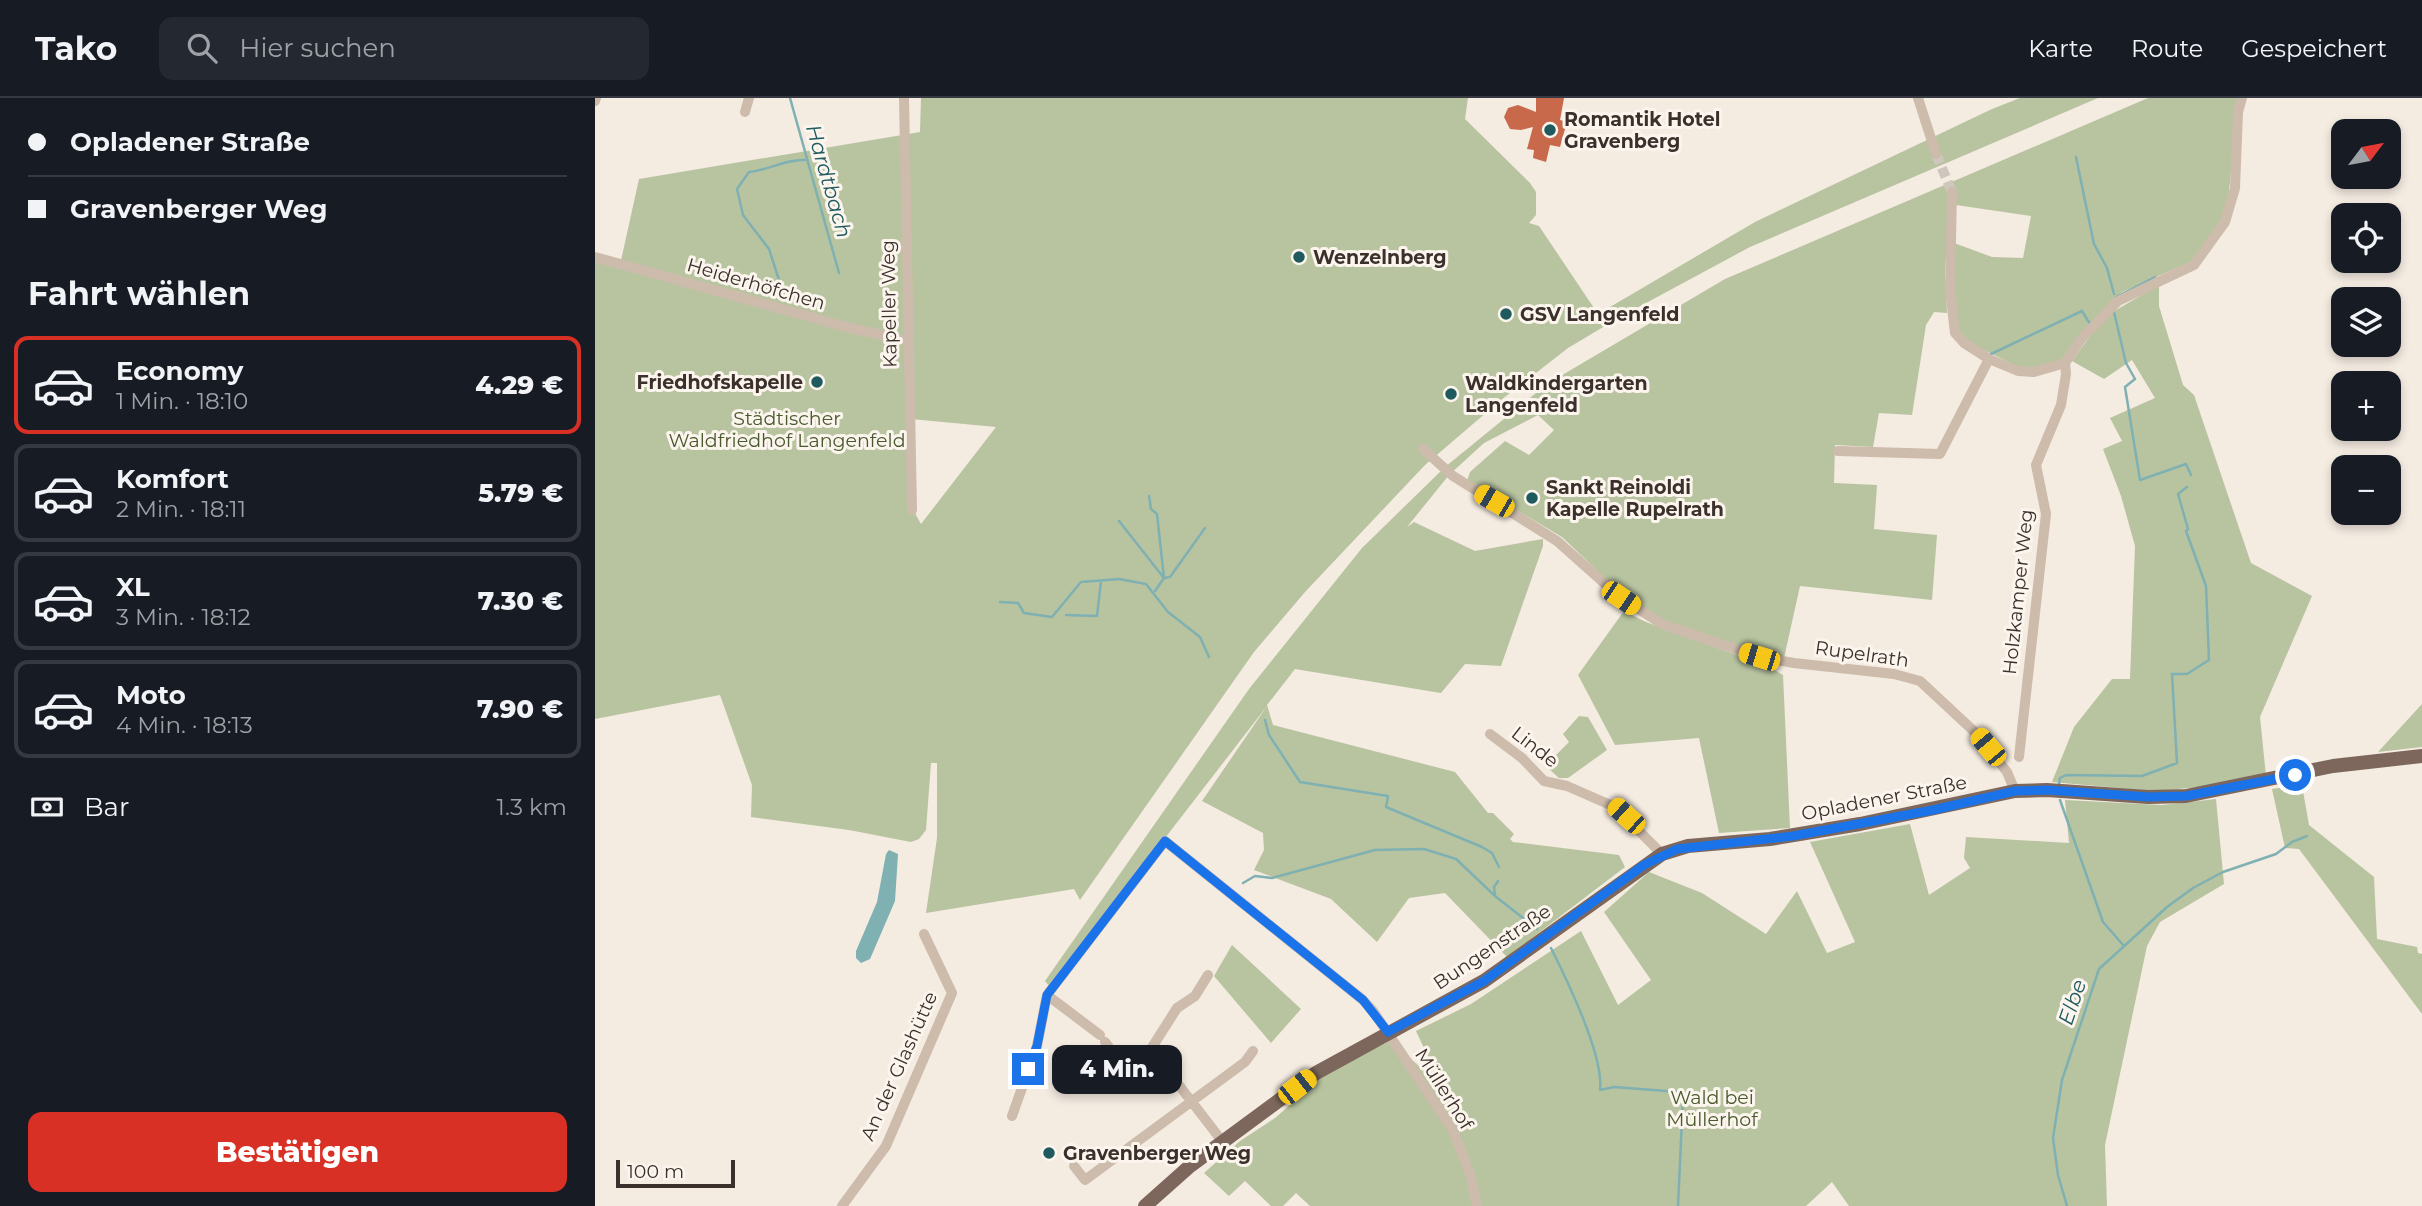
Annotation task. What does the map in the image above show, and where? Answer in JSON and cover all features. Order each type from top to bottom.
[{"type":"main road","name":"Opladener Straße","points":[[1579,911],[1662,854],[1688,846],[1793,836],[2015,791],[2047,790],[2148,797],[2186,796],[2333,766],[2422,756]]},
{"type":"main road","name":"Bungenstraße","points":[[1145,1206],[1222,1141],[1316,1073],[1484,981],[1579,911]]},
{"type":"street","points":[[745,112],[749,98]]},
{"type":"street","name":"Kapeller Weg","points":[[904,98],[912,510]]},
{"type":"street","points":[[1918,98],[1936,154]]},
{"type":"street","name":"Holzkamper Weg","points":[[2019,757],[2046,514],[2036,465],[2060,405],[2066,373],[2065,363],[2082,338],[2118,301],[2194,265],[2225,222],[2235,188],[2238,112],[2242,98]]},
{"type":"street","points":[[1952,192],[1949,267],[1951,316],[1958,338],[1989,359],[2025,373],[2065,363]]},
{"type":"street","name":"Heiderhöfchen","points":[[595,257],[850,328],[908,341]]},
{"type":"street","points":[[1837,451],[1940,454],[1989,359]]},
{"type":"street","name":"Rupelrath","points":[[1423,449],[1453,477],[1557,541],[1621,598],[1662,624],[1759,657],[1894,674],[1920,681],[1978,736],[2007,772],[2015,791]]},
{"type":"street","name":"Linde","points":[[1490,734],[1522,758],[1544,781],[1567,786],[1615,807],[1662,854]]},
{"type":"street","points":[[1012,1116],[1037,1046],[1047,995],[1165,841],[1363,1000],[1388,1032]]},
{"type":"street","name":"An der Glashütte","points":[[842,1206],[890,1137],[951,993],[924,934]]},
{"type":"street","points":[[1047,995],[1103,1039],[1126,1070],[1151,1049],[1177,1009],[1195,996],[1207,975]]},
{"type":"street","name":"Müllerhof","points":[[1388,1032],[1453,1130],[1470,1174],[1477,1206]]},
{"type":"street","points":[[1151,1049],[1222,1141]]},
{"type":"street","points":[[1074,1166],[1085,1180],[1245,1062],[1253,1051]]},
{"type":"green space","name":"Städtischer Waldfriedhof Langenfeld","points":[[921,98],[1468,98],[1465,119],[1530,183],[1536,192],[1536,215],[1529,223],[1539,226],[1598,314],[1755,222],[1992,109],[2020,98],[2098,98],[1750,247],[1568,348],[1501,400],[1425,465],[1305,592],[1254,652],[1080,900],[1074,889],[926,913],[937,838],[937,763],[931,763],[926,830],[919,839],[911,842],[849,830],[751,817],[752,785],[720,695],[595,719],[595,258],[620,265],[639,179],[920,132]],"holes":[[[911,419],[996,427],[921,524],[916,515]]]},
{"type":"green space","points":[[2148,98],[2239,98],[2227,209],[2197,259],[2122,292],[2096,317],[2062,360],[2036,369],[2019,367],[1973,345],[1958,331],[1954,309],[1954,243],[1992,257],[2023,258],[2031,216],[1949,204],[1945,274],[1947,313],[1934,312],[1926,325],[1912,415],[1879,413],[1873,447],[1835,445],[1834,483],[1877,485],[1874,529],[1937,535],[1932,600],[1800,586],[1784,658],[1765,655],[1666,621],[1622,594],[1562,537],[1467,481],[1470,472],[1505,441],[1529,455],[1554,430],[1538,415],[1484,443],[1449,475],[1407,527],[1414,522],[1475,551],[1543,539],[1543,546],[1501,666],[1465,664],[1441,693],[1295,669],[1267,705],[1273,725],[1455,772],[1488,813],[1493,813],[1514,834],[1510,839],[1513,842],[1619,855],[1625,867],[1507,957],[1445,893],[1409,898],[1377,942],[1331,899],[1254,870],[1264,850],[1263,833],[1202,801],[1267,706],[1050,987],[1045,981],[1249,689],[1362,548],[1445,467],[1547,384],[1725,279]]},
{"type":"green space","points":[[2159,285],[2159,306],[2183,385],[2194,395],[2251,563],[2312,596],[2260,717],[2266,776],[2202,787],[2153,791],[2052,782],[2074,727],[2112,679],[2130,679],[2135,546],[2121,496],[2103,449],[2122,441],[2110,418],[2155,398],[2132,360],[2104,379],[2072,361],[2104,317]]},
{"type":"green space","points":[[1624,611],[1646,622],[1770,667],[1783,675],[1790,828],[1719,833],[1699,738],[1615,745],[1578,675]]},
{"type":"green space","points":[[2422,704],[2422,747],[2378,752]]},
{"type":"green space","points":[[1579,716],[1588,717],[1607,750],[1568,778],[1559,778],[1549,769],[1558,759],[1556,755],[1569,742],[1563,734]]},
{"type":"green space","points":[[2302,785],[2309,825],[2374,877],[2377,939],[2417,947],[2418,953],[2422,954],[2422,1014],[2299,849],[2285,848],[2272,789]]},
{"type":"green space","name":"Wald bei Müllerhof","points":[[2216,799],[2224,884],[2160,922],[2147,946],[2105,1145],[2107,1206],[1849,1206],[1832,1182],[1806,1206],[1310,1206],[1296,1193],[1283,1206],[1271,1206],[1245,1181],[1229,1196],[1204,1173],[1240,1141],[1275,1118],[1330,1070],[1390,1041],[1419,1066],[1431,1063],[1416,1031],[1471,1004],[1581,931],[1618,1005],[1651,980],[1604,912],[1649,872],[1702,893],[1766,934],[1797,891],[1827,953],[1855,942],[1810,842],[1910,824],[1929,895],[1970,868],[1964,858],[1966,837],[2069,843],[2065,800],[2162,805]]},
{"type":"green space","points":[[1232,945],[1301,1009],[1271,1043],[1214,976]]},
{"type":"water","points":[[889,850],[898,854],[895,901],[870,959],[861,963],[856,958],[856,951],[877,902]]},
{"type":"building","name":"Romantik Hotel Gravenberg","points":[[1536,98],[1564,98],[1560,120],[1567,122],[1560,147],[1550,145],[1546,162],[1533,158],[1534,150],[1527,149],[1533,127],[1510,129],[1504,117],[1508,108],[1518,105],[1536,112]]},
{"type":"waterway","name":"Hardtbach","points":[[790,98],[839,273]]},
{"type":"waterway","points":[[2076,157],[2094,244],[2107,268],[2114,294]]},
{"type":"waterway","points":[[780,283],[769,249],[743,215],[737,189],[749,172],[791,161],[806,160]]},
{"type":"waterway","points":[[2116,297],[2155,277]]},
{"type":"waterway","points":[[1991,354],[2082,311],[2090,324],[2092,322]]},
{"type":"waterway","points":[[2114,312],[2126,363],[2135,379],[2125,387],[2140,480],[2186,464],[2191,475]]},
{"type":"waterway","points":[[2059,784],[2060,778],[2066,775],[2142,776],[2177,763],[2172,674],[2187,674],[2209,660],[2206,586],[2186,531],[2188,529],[2178,494],[2187,487]]},
{"type":"waterway","points":[[1149,496],[1151,509],[1157,514],[1164,578],[1155,591]]},
{"type":"waterway","points":[[1119,521],[1164,578],[1170,577],[1205,528]]},
{"type":"waterway","points":[[1000,602],[1018,603],[1024,613],[1052,617],[1081,582],[1119,579],[1146,584],[1168,612],[1200,637],[1209,657]]},
{"type":"waterway","points":[[1066,615],[1097,616],[1101,581]]},
{"type":"waterway","points":[[1265,720],[1269,735],[1300,782],[1388,796],[1386,807],[1482,847],[1492,853],[1499,867]]},
{"type":"waterway","points":[[2060,800],[2103,922],[2124,946]]},
{"type":"waterway","name":"Elbe","points":[[2067,1206],[2058,1175],[2053,1138],[2062,1080],[2099,969],[2167,907],[2193,888],[2223,872],[2276,854],[2292,842],[2307,836]]},
{"type":"waterway","points":[[1243,883],[1255,876],[1272,878],[1375,850],[1424,849],[1456,859],[1495,896]]},
{"type":"waterway","points":[[1498,881],[1494,887],[1495,896],[1537,929]]},
{"type":"waterway","points":[[1551,948],[1575,998],[1590,1039],[1600,1076],[1600,1090],[1614,1087],[1679,1092],[1683,1097],[1678,1206]]},
{"type":"tunnel","points":[[1936,154],[1952,192]]},
{"type":"place","name":"Romantik Hotel Gravenberg","points":[[1550,130]]},
{"type":"place","name":"Wenzelnberg","points":[[1299,257]]},
{"type":"place","name":"GSV Langenfeld","points":[[1506,314]]},
{"type":"place","name":"Friedhofskapelle","points":[[817,382]]},
{"type":"place","name":"Waldkindergarten Langenfeld","points":[[1451,394]]},
{"type":"place","name":"Sankt Reinoldi Kapelle Rupelrath","points":[[1532,498]]},
{"type":"place","name":"Gravenberger Weg","points":[[1049,1153]]},
{"type":"route","points":[[1028,1069],[1037,1046],[1047,995],[1121,902],[1165,841],[1363,1000],[1388,1032],[1484,981],[1644,865],[1677,849],[1793,836],[1933,810],[2015,791],[2047,790],[2148,797],[2186,796],[2295,775]]}]
